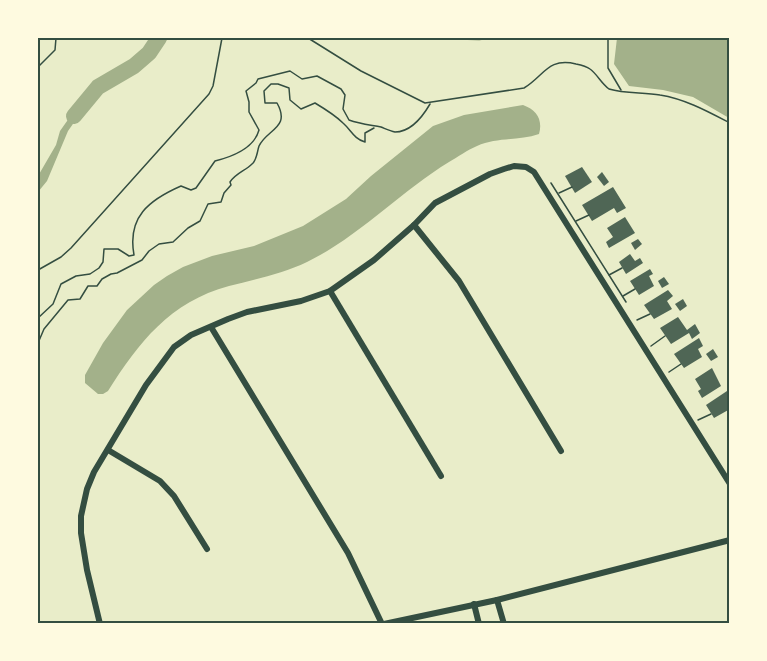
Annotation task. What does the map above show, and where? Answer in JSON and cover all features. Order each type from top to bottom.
[{"type":"street","points":[[100,624],[81,533],[81,516],[87,489],[146,385],[174,347],[191,335],[247,312],[301,301],[330,291],[374,260],[435,203],[489,174],[514,166],[526,167],[534,172],[729,484]]},
{"type":"street","points":[[414,225],[459,281],[561,450]]},
{"type":"street","points":[[330,291],[441,476]]},
{"type":"street","points":[[211,327],[348,553],[383,624],[474,603],[497,600],[729,540]]},
{"type":"street","points":[[108,450],[159,481],[174,496],[207,549]]},
{"type":"street","points":[[497,600],[504,624]]},
{"type":"street","points":[[474,603],[479,624]]},
{"type":"path","points":[[38,67],[55,50],[56,38]]},
{"type":"path","points":[[38,270],[61,257],[70,248],[209,94],[213,86],[222,38]]},
{"type":"path","points":[[308,38],[380,82],[420,102],[430,104],[524,88],[548,67],[563,62],[591,69],[609,89],[652,93],[680,100],[729,123]]},
{"type":"path","points":[[608,38],[608,68],[622,91]]},
{"type":"path","points":[[38,318],[53,304],[61,284],[76,276],[90,274],[99,267],[103,262],[104,249],[118,249],[129,256],[134,255],[133,226],[143,209],[168,191],[181,186],[191,190],[196,188],[215,160],[233,156],[252,143],[259,130],[249,112],[246,91],[258,79],[290,71],[302,79],[317,76],[341,89],[345,95],[343,109],[349,120],[392,132],[403,131],[418,120],[430,104]]},
{"type":"path","points":[[38,343],[44,328],[68,300],[80,298],[88,286],[97,286],[102,279],[142,260],[159,244],[173,243],[188,228],[200,221],[208,204],[221,202],[234,175],[252,165],[259,146],[281,122],[282,112],[277,104],[265,103],[264,92],[270,84],[289,88],[290,100],[301,109],[315,103],[328,111],[343,123],[357,140],[364,142],[365,133],[375,127]]},
{"type":"path","points":[[550,198],[572,187]]},
{"type":"path","points":[[567,226],[589,215]]},
{"type":"path","points":[[600,280],[622,268]]},
{"type":"path","points":[[614,301],[635,289]]},
{"type":"path","points":[[629,325],[650,314]]},
{"type":"path","points":[[645,350],[664,336]]},
{"type":"path","points":[[661,376],[681,364]]},
{"type":"path","points":[[691,423],[711,414]]},
{"type":"shaded area","points":[[617,38],[729,38],[729,118],[693,97],[663,90],[629,86],[614,64]]},
{"type":"shaded area","points":[[84,97],[89,101],[68,131],[47,181],[38,192],[38,176],[56,145],[60,131]]},
{"type":"shaded area","points":[[523,105],[538,116],[539,134],[492,141],[473,148],[431,174],[345,240],[307,262],[278,273],[208,293],[190,302],[173,313],[144,340],[108,391],[98,394],[85,383],[85,375],[103,343],[127,310],[167,276],[212,256],[254,246],[303,226],[346,199],[433,126],[464,115]]},
{"type":"building","points":[[582,167],[592,182],[575,193],[565,176]]},
{"type":"building","points":[[602,172],[609,182],[604,186],[597,177]]},
{"type":"building","points":[[613,187],[626,208],[617,213],[614,208],[592,221],[582,205]]},
{"type":"building","points":[[625,217],[635,233],[609,248],[606,242],[613,237],[607,228]]},
{"type":"building","points":[[638,239],[642,244],[635,250],[631,243]]},
{"type":"building","points":[[630,254],[635,261],[640,258],[643,263],[626,274],[619,262]]},
{"type":"building","points":[[650,269],[653,274],[649,276],[654,286],[639,295],[630,281]]},
{"type":"building","points":[[664,277],[669,284],[662,288],[658,281]]},
{"type":"building","points":[[668,290],[673,296],[667,301],[672,309],[654,319],[644,305]]},
{"type":"building","points":[[683,299],[687,306],[680,311],[675,304]]},
{"type":"building","points":[[678,317],[687,330],[695,324],[700,333],[692,339],[689,333],[671,344],[660,328]]},
{"type":"building","points":[[699,338],[703,346],[698,349],[702,357],[684,368],[674,354]]},
{"type":"building","points":[[713,349],[718,357],[711,361],[706,354]]},
{"type":"building","points":[[712,368],[721,386],[702,398],[698,391],[701,389],[695,379]]},
{"type":"building","points":[[730,389],[730,397],[727,399],[730,409],[714,418],[706,405]]},
{"type":"waterway","points":[[74,116],[98,87],[134,66],[149,53],[159,38]]},
{"type":"waterway","points":[[456,38],[484,38]]}]
